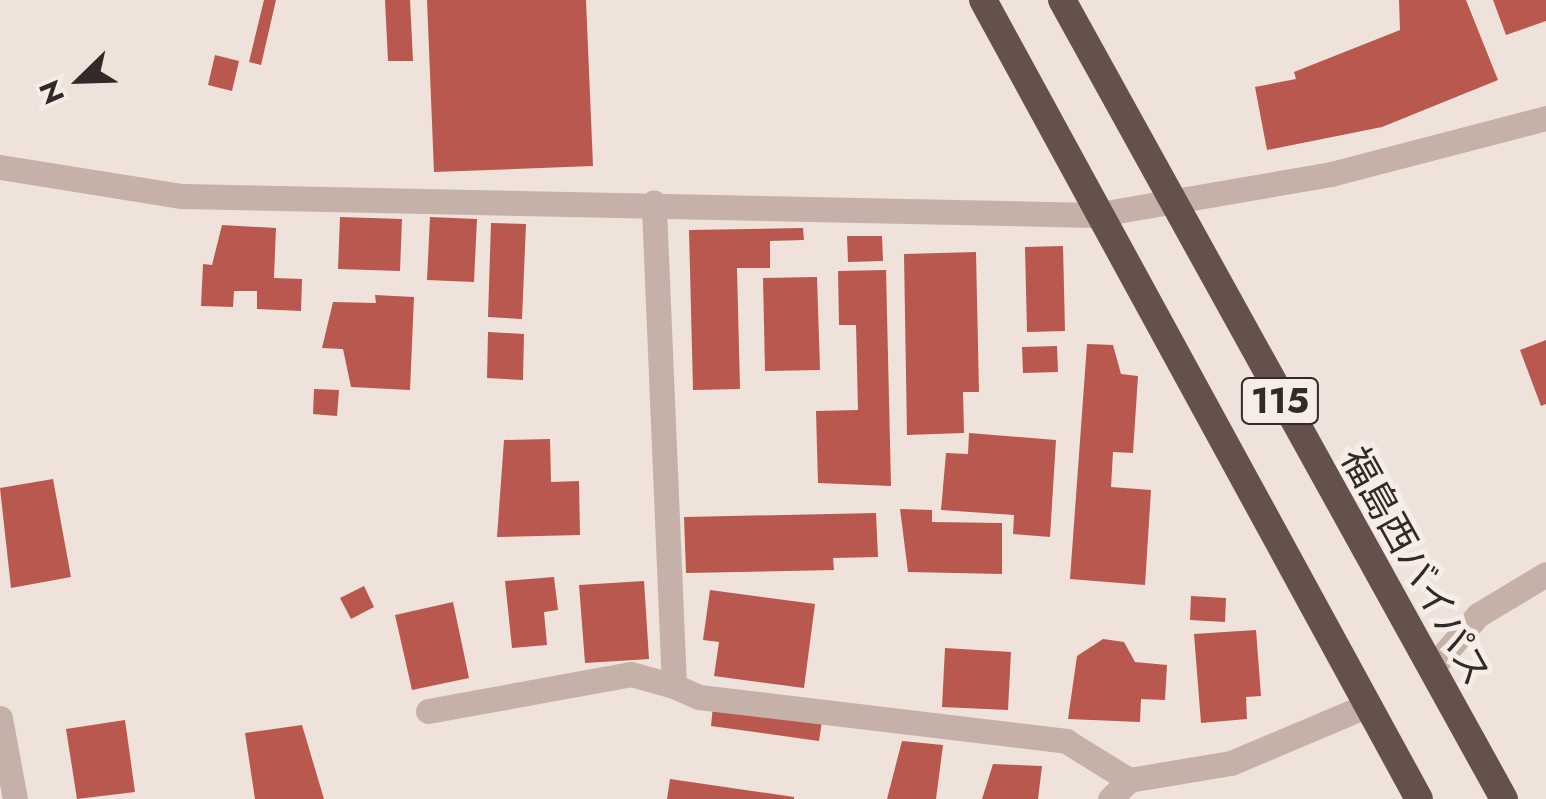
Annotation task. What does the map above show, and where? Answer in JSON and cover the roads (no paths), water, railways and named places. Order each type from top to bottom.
[{"type":"highway","name":"115","points":[[982,0],[1094,215],[1419,799]]},
{"type":"highway","name":"福島西バイパス","points":[[1062,0],[1170,207],[1504,799]]},
{"type":"street","points":[[0,167],[182,196],[654,202],[1094,215],[1170,207],[1546,118]]},
{"type":"street","points":[[654,202],[674,686]]},
{"type":"street","points":[[1432,669],[1478,615],[1546,574]]},
{"type":"street","points":[[428,711],[632,674],[699,697],[1066,741],[1129,780]]},
{"type":"street","points":[[1110,799],[1129,780],[1231,763],[1368,706]]},
{"type":"street","points":[[0,718],[15,799]]}]
